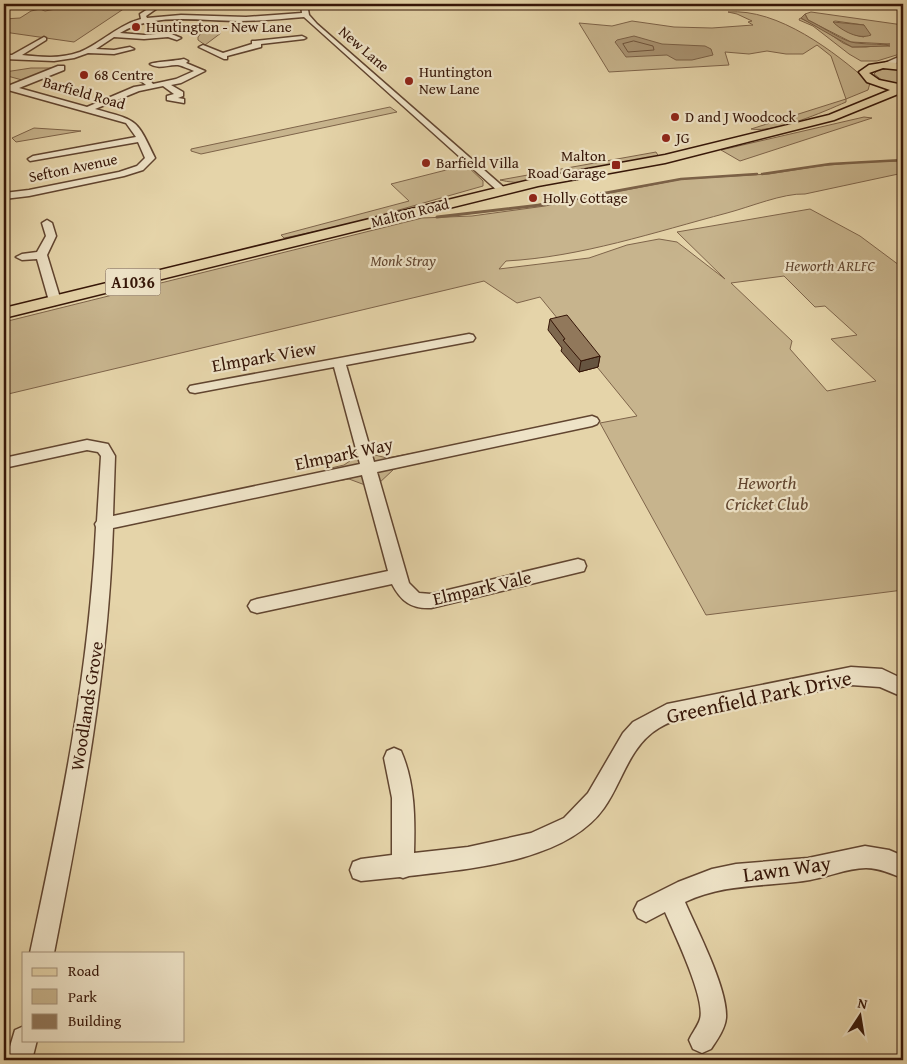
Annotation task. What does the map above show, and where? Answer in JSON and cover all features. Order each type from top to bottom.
[{"type":"main road","points":[[903,67],[872,67],[864,72],[868,78],[875,81],[903,88]]},
{"type":"main road","name":"Malton Road","points":[[819,120],[870,94],[876,87],[875,81]]},
{"type":"main road","name":"Malton Road","points":[[4,313],[503,190],[665,159],[819,120],[838,117],[903,88]]},
{"type":"street","points":[[145,20],[142,15],[160,4]]},
{"type":"street","points":[[4,57],[65,57],[87,51],[127,25],[145,20],[204,16],[243,19],[306,15],[304,4]]},
{"type":"street","name":"New Lane","points":[[306,15],[330,39],[503,190]]},
{"type":"street","points":[[243,19],[250,31],[250,38],[258,45]]},
{"type":"street","points":[[113,35],[177,36]]},
{"type":"street","points":[[203,47],[216,51],[223,56],[258,45],[290,38],[302,38]]},
{"type":"street","points":[[14,57],[44,39]]},
{"type":"street","points":[[87,51],[114,52],[130,49]]},
{"type":"street","points":[[882,66],[903,58]]},
{"type":"street","points":[[90,108],[131,91],[178,81],[201,71],[181,62],[164,66],[154,64]]},
{"type":"street","points":[[8,88],[61,68]]},
{"type":"street","points":[[130,75],[144,79],[150,86]]},
{"type":"street","points":[[164,84],[183,95]]},
{"type":"street","name":"Barfield Road","points":[[8,88],[90,108],[129,121],[150,154],[146,164]]},
{"type":"street","points":[[33,159],[142,139]]},
{"type":"street","name":"Sefton Avenue","points":[[4,196],[23,194],[121,174],[146,164]]},
{"type":"street","points":[[47,223],[50,236],[41,255],[55,301]]},
{"type":"street","points":[[22,257],[41,255]]},
{"type":"street","name":"Elmpark View","points":[[194,389],[469,338]]},
{"type":"street","name":"Elmpark View","points":[[339,363],[368,469]]},
{"type":"street","name":"Elmpark Way","points":[[103,524],[592,421]]},
{"type":"street","name":"Woodlands Grove","points":[[4,463],[87,445],[103,448],[108,456],[98,639],[94,672],[65,840],[42,952]]},
{"type":"street","name":"Elmpark Vale","points":[[368,469],[398,576],[405,593],[418,601],[427,602],[578,566]]},
{"type":"street","points":[[256,606],[398,576]]},
{"type":"street","points":[[882,678],[903,673]]},
{"type":"street","name":"Greenfield Park Drive","points":[[361,870],[403,867],[468,858],[530,844],[553,836],[572,826],[596,801],[630,740],[654,720],[674,710],[851,676],[882,678],[903,688]]},
{"type":"street","points":[[394,758],[401,777],[403,795],[403,867]]},
{"type":"street","name":"Lawn Way","points":[[646,910],[713,880],[811,869],[860,856],[887,859],[903,867]]},
{"type":"street","points":[[671,898],[694,952],[714,1008],[713,1020],[702,1040]]},
{"type":"street","points":[[19,1060],[23,1042]]},
{"type":"green space","points":[[87,4],[131,4],[74,42],[4,32],[4,19],[20,18],[31,11],[40,9],[45,11],[61,8],[81,8]]},
{"type":"green space","points":[[728,12],[766,17],[805,34],[840,58],[870,83],[868,90],[846,99],[831,56],[817,45],[803,54],[767,51],[749,54],[725,52],[729,65],[609,72],[579,23],[612,26],[632,21],[674,27],[712,28],[753,25],[748,22],[752,21]]},
{"type":"green space","points":[[811,12],[903,25],[902,30],[897,31],[903,31],[903,53],[877,61],[861,61],[813,26],[799,20],[800,18],[852,47],[890,44],[851,42],[808,20],[805,14]],"holes":[[[833,22],[864,25],[864,37],[848,32]]]},
{"type":"green space","points":[[203,25],[218,30],[221,33],[205,45],[198,40],[202,32],[199,27]]},
{"type":"green space","points":[[31,68],[57,68],[22,80],[4,75],[5,72]]},
{"type":"green space","points":[[889,68],[903,70],[903,85],[883,81],[874,74],[878,70]]},
{"type":"green space","points":[[846,99],[846,102],[799,121],[773,128],[751,129]]},
{"type":"green space","points":[[390,107],[397,112],[201,154],[191,151],[191,149]]},
{"type":"green space","points":[[864,117],[872,118],[740,161],[721,150]]},
{"type":"green space","points":[[34,128],[81,131],[16,142],[12,138]]},
{"type":"green space","points":[[656,152],[659,157],[617,163],[543,181],[513,182],[500,180]]},
{"type":"green space","points":[[903,161],[903,173],[805,194],[777,198],[590,249],[534,259],[506,261],[499,269],[589,258],[627,245],[659,239],[677,242],[725,279],[677,232],[810,209],[860,236],[903,268],[903,590],[706,615],[600,423],[637,416],[540,297],[517,303],[484,281],[4,395],[4,322],[422,218],[472,216],[545,206],[682,179],[769,174],[819,166]],"holes":[[[784,276],[815,307],[825,306],[857,335],[831,339],[876,381],[827,391],[790,349],[792,341],[731,283]]]},
{"type":"green space","points":[[466,165],[483,181],[483,186],[346,225],[284,238],[281,235],[409,201],[391,184]]},
{"type":"green space","points":[[363,452],[387,458],[414,453],[419,463],[394,469],[377,485],[365,485],[349,479],[336,481],[331,468],[344,465]]},
{"type":"water","points":[[805,14],[808,20],[851,42],[890,46],[852,47],[801,18]]},
{"type":"water","points":[[833,22],[864,25],[871,35],[851,34]]},
{"type":"water","points":[[634,36],[662,44],[705,46],[711,49],[713,55],[692,60],[676,60],[667,55],[626,57],[615,42]]},
{"type":"building","points":[[567,315],[600,356],[581,361],[563,340],[565,339],[550,319]]},
{"type":"waterway","points":[[762,174],[830,164],[903,160]]},
{"type":"waterway","points":[[539,205],[681,179],[757,174]]},
{"type":"waterway","points":[[437,217],[549,204]]},
{"type":"place","name":"Huntington - New Lane","points":[[136,27]]},
{"type":"place","name":"68 Centre","points":[[84,75]]},
{"type":"place","name":"Huntington New Lane","points":[[409,81]]},
{"type":"place","name":"D and J Woodcock","points":[[675,117]]},
{"type":"place","name":"JG","points":[[666,138]]},
{"type":"place","name":"Barfield Villa","points":[[426,163]]},
{"type":"place","name":"Malton Road Garage","points":[[616,165]]},
{"type":"place","name":"Holly Cottage","points":[[533,198]]},
{"type":"park label","name":"Monk Stray","points":[[403,261]]},
{"type":"park label","name":"Heworth ARLFC","points":[[830,266]]},
{"type":"park label","name":"Heworth Cricket Club","points":[[767,493]]}]
